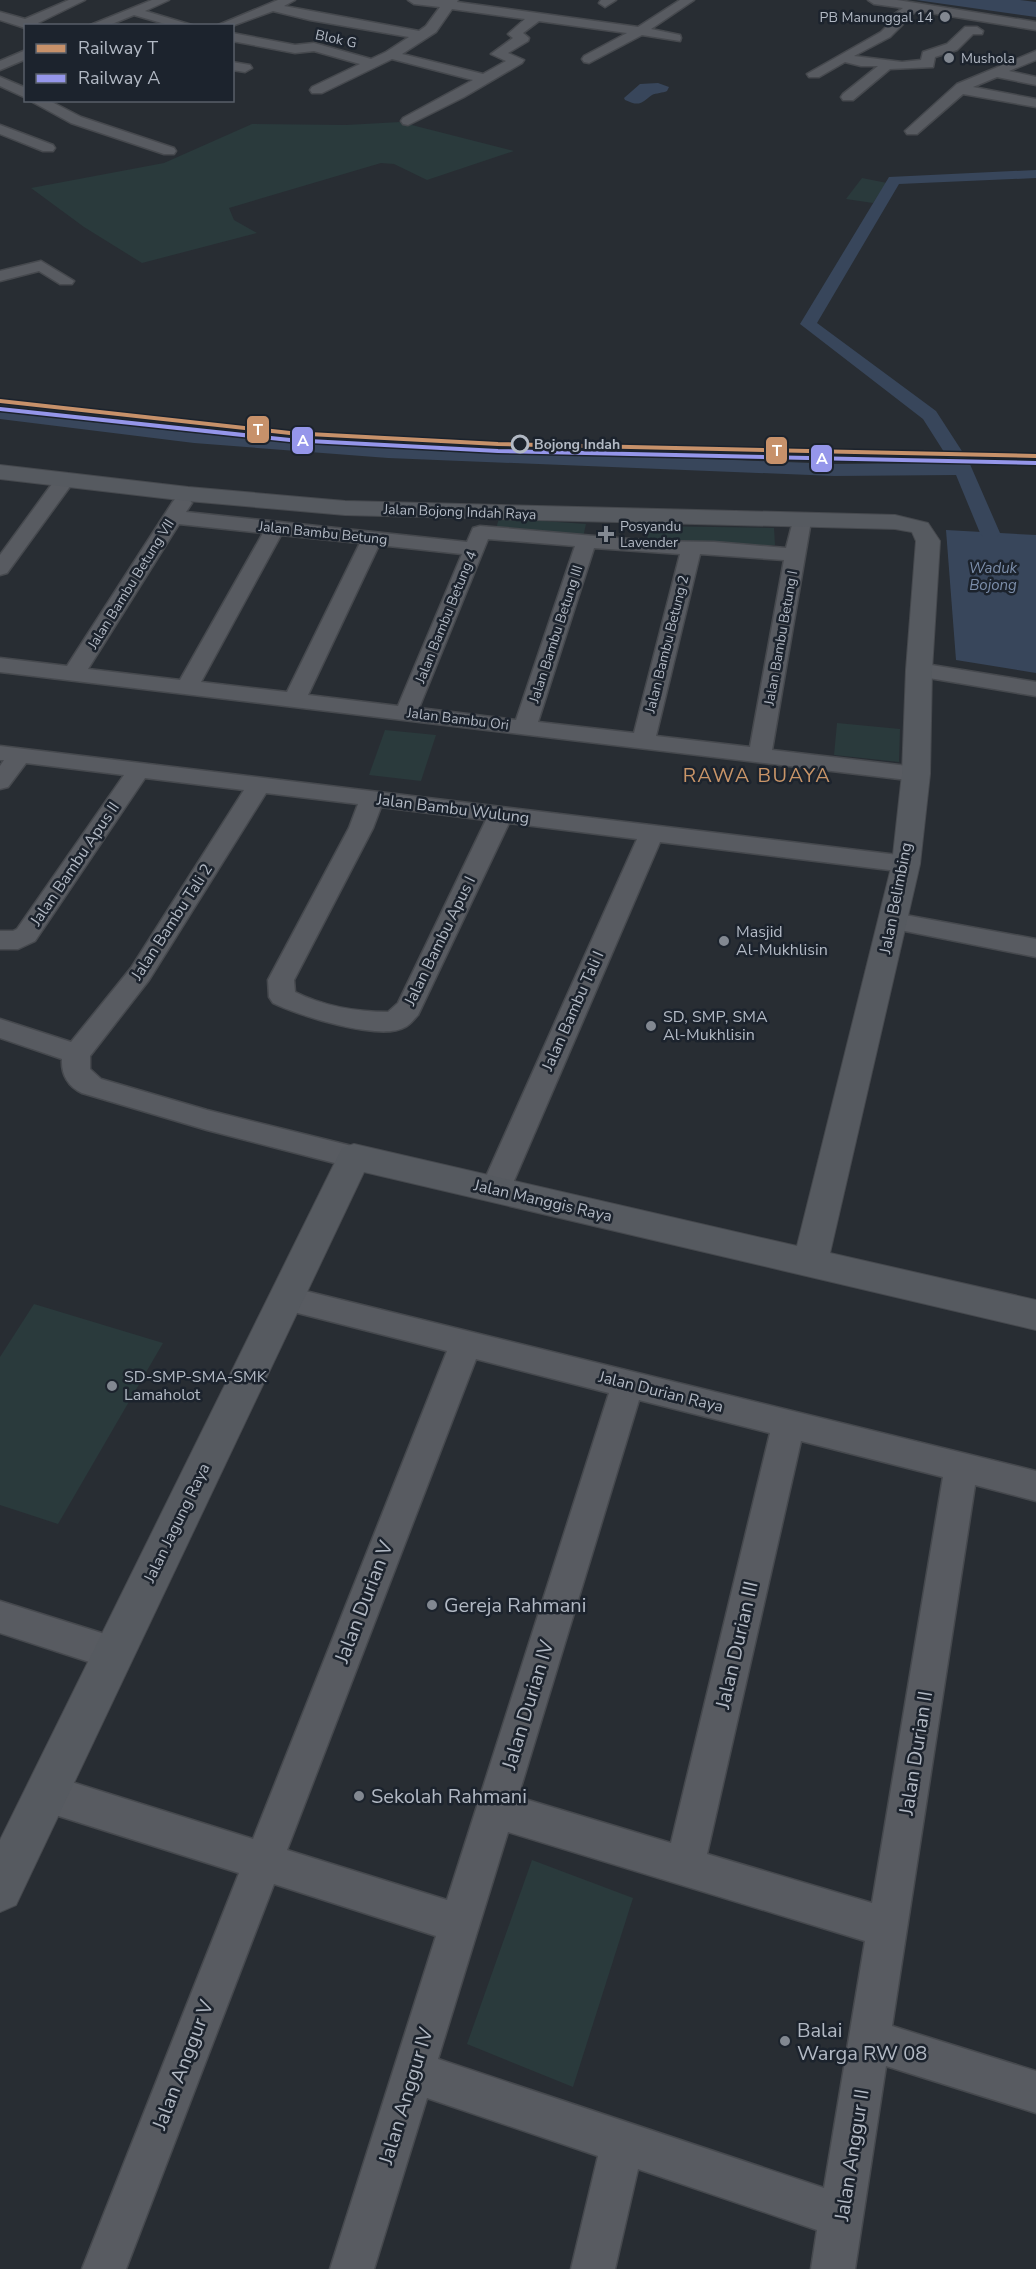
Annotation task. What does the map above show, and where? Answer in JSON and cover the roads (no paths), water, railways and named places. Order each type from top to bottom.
[{"type":"street","points":[[32,24],[79,0]]},
{"type":"street","points":[[103,24],[163,0]]},
{"type":"street","points":[[227,24],[289,0]]},
{"type":"street","points":[[414,0],[449,2],[675,38]]},
{"type":"street","points":[[589,52],[606,48],[640,31],[688,0]]},
{"type":"street","points":[[874,0],[1036,26]]},
{"type":"street","name":"Blok G","points":[[234,37],[295,49],[314,47],[372,63],[391,55],[426,33],[449,2]]},
{"type":"street","points":[[273,7],[302,16],[426,33]]},
{"type":"street","points":[[814,74],[843,58],[856,47],[871,42],[893,28],[897,24],[892,20],[915,7]]},
{"type":"street","points":[[135,12],[181,24]]},
{"type":"street","points":[[0,16],[27,24]]},
{"type":"street","points":[[396,17],[426,33]]},
{"type":"street","points":[[408,121],[518,60],[498,54],[523,38],[514,34],[536,17]]},
{"type":"street","points":[[987,33],[992,19]]},
{"type":"street","points":[[519,30],[541,33]]},
{"type":"street","points":[[843,58],[861,62],[882,62],[887,65],[927,64],[928,55],[952,47],[970,30],[1018,35]]},
{"type":"street","points":[[912,131],[960,88],[972,81],[998,73],[1035,48]]},
{"type":"street","points":[[0,53],[21,58]]},
{"type":"street","points":[[391,55],[486,79]]},
{"type":"street","points":[[0,66],[21,58]]},
{"type":"street","points":[[317,90],[372,63]]},
{"type":"street","points":[[848,97],[887,65]]},
{"type":"street","points":[[998,73],[1036,81]]},
{"type":"street","points":[[0,81],[24,93]]},
{"type":"street","points":[[960,88],[1036,104]]},
{"type":"street","points":[[40,102],[76,120],[169,151]]},
{"type":"street","points":[[0,129],[48,148]]},
{"type":"street","points":[[0,276],[41,266],[66,280]]},
{"type":"street","name":"Jalan Bojong Indah Raya","points":[[0,472],[188,494],[345,508],[415,512],[895,522],[921,527]]},
{"type":"street","points":[[0,569],[64,481]]},
{"type":"street","name":"Jalan Bambu Betung VII","points":[[74,674],[188,494]]},
{"type":"street","name":"Jalan Bambu Betung","points":[[173,517],[372,538],[479,534],[796,555]]},
{"type":"street","name":"Jalan Bambu Betung I","points":[[760,755],[801,521]]},
{"type":"street","name":"Jalan Belimbing","points":[[810,1263],[906,864],[916,774],[919,670],[928,541],[926,531],[921,527]]},
{"type":"street","points":[[187,687],[275,528]]},
{"type":"street","name":"Jalan Bambu Betung 4","points":[[406,713],[479,534]]},
{"type":"street","points":[[295,699],[372,538]]},
{"type":"street","name":"Jalan Bambu Betung III","points":[[525,727],[586,542]]},
{"type":"street","name":"Jalan Bambu Betung 2","points":[[643,741],[692,547]]},
{"type":"street","name":"Jalan Bambu Ori","points":[[0,664],[916,774]]},
{"type":"street","points":[[919,670],[1036,689]]},
{"type":"street","points":[[0,782],[10,755]]},
{"type":"street","name":"Jalan Bambu Wulung","points":[[10,755],[906,864]]},
{"type":"street","name":"Jalan Bambu Apus II","points":[[0,940],[18,940],[27,935],[139,770]]},
{"type":"street","name":"Jalan Bambu Tali 2","points":[[76,1054],[140,974],[259,785]]},
{"type":"street","name":"Jalan Bambu Apus I","points":[[372,799],[361,828],[281,980],[282,997],[294,1004],[374,1022],[395,1021],[409,1008],[501,814]]},
{"type":"street","name":"Jalan Bambu Tali I","points":[[495,1190],[652,833]]},
{"type":"street","points":[[894,921],[1036,948]]},
{"type":"street","points":[[0,1028],[76,1054]]},
{"type":"street","name":"Jalan Manggis Raya","points":[[76,1054],[74,1064],[76,1073],[86,1084],[229,1126],[1036,1315]]},
{"type":"street","name":"Jalan Jagung Raya","points":[[3,1876],[46,1793],[354,1157]]},
{"type":"street","name":"Jalan Durian Raya","points":[[285,1298],[1036,1486]]},
{"type":"street","name":"Jalan Durian V","points":[[263,1862],[466,1343]]},
{"type":"street","name":"Jalan Durian IV","points":[[460,1924],[628,1384]]},
{"type":"street","name":"Jalan Durian III","points":[[685,1867],[789,1424]]},
{"type":"street","name":"Jalan Durian II","points":[[870,2040],[961,1467]]},
{"type":"street","points":[[0,1617],[114,1653]]},
{"type":"street","points":[[46,1793],[460,1924]]},
{"type":"street","points":[[495,1809],[888,1928]]},
{"type":"street","name":"Jalan Anggur V","points":[[104,2269],[263,1862]]},
{"type":"street","name":"Jalan Anggur IV","points":[[352,2269],[460,1924]]},
{"type":"street","points":[[870,2040],[1036,2092]]},
{"type":"street","name":"Jalan Anggur II","points":[[833,2269],[870,2040]]},
{"type":"street","points":[[413,2072],[842,2216]]},
{"type":"street","points":[[593,2269],[623,2142]]},
{"type":"water","points":[[916,0],[1036,2],[1036,17]]},
{"type":"water","points":[[658,83],[669,87],[667,91],[652,95],[637,104],[624,98],[640,84]]},
{"type":"water","name":"Waduk Bojong","points":[[946,530],[1036,535],[1036,673],[956,660]]},
{"type":"waterway","points":[[990,533],[960,462],[930,415],[808,324],[894,180],[1036,174]]},
{"type":"waterway","points":[[0,414],[194,437],[388,452],[834,470],[961,469]]},
{"type":"rail line","name":"T","points":[[0,401],[290,433],[498,444],[1036,456]]},
{"type":"rail line","name":"A","points":[[0,409],[290,440],[498,451],[1036,463]]},
{"type":"place","name":"PB Manunggal 14","points":[[945,17]]},
{"type":"place","name":"Mushola","points":[[949,58]]},
{"type":"place","name":"Bojong Indah","points":[[520,444]]},
{"type":"place","name":"Posyandu Lavender","points":[[606,534]]},
{"type":"place","name":"Masjid Al-Mukhlisin","points":[[724,941]]},
{"type":"place","name":"SD, SMP, SMA Al-Mukhlisin","points":[[651,1026]]},
{"type":"place","name":"SD-SMP-SMA-SMK Lamaholot","points":[[112,1386]]},
{"type":"place","name":"Gereja Rahmani","points":[[432,1605]]},
{"type":"place","name":"Sekolah Rahmani","points":[[359,1796]]},
{"type":"place","name":"Balai Warga RW 08","points":[[785,2041]]},
{"type":"district","name":"RAWA BUAYA","points":[[757,775]]}]
